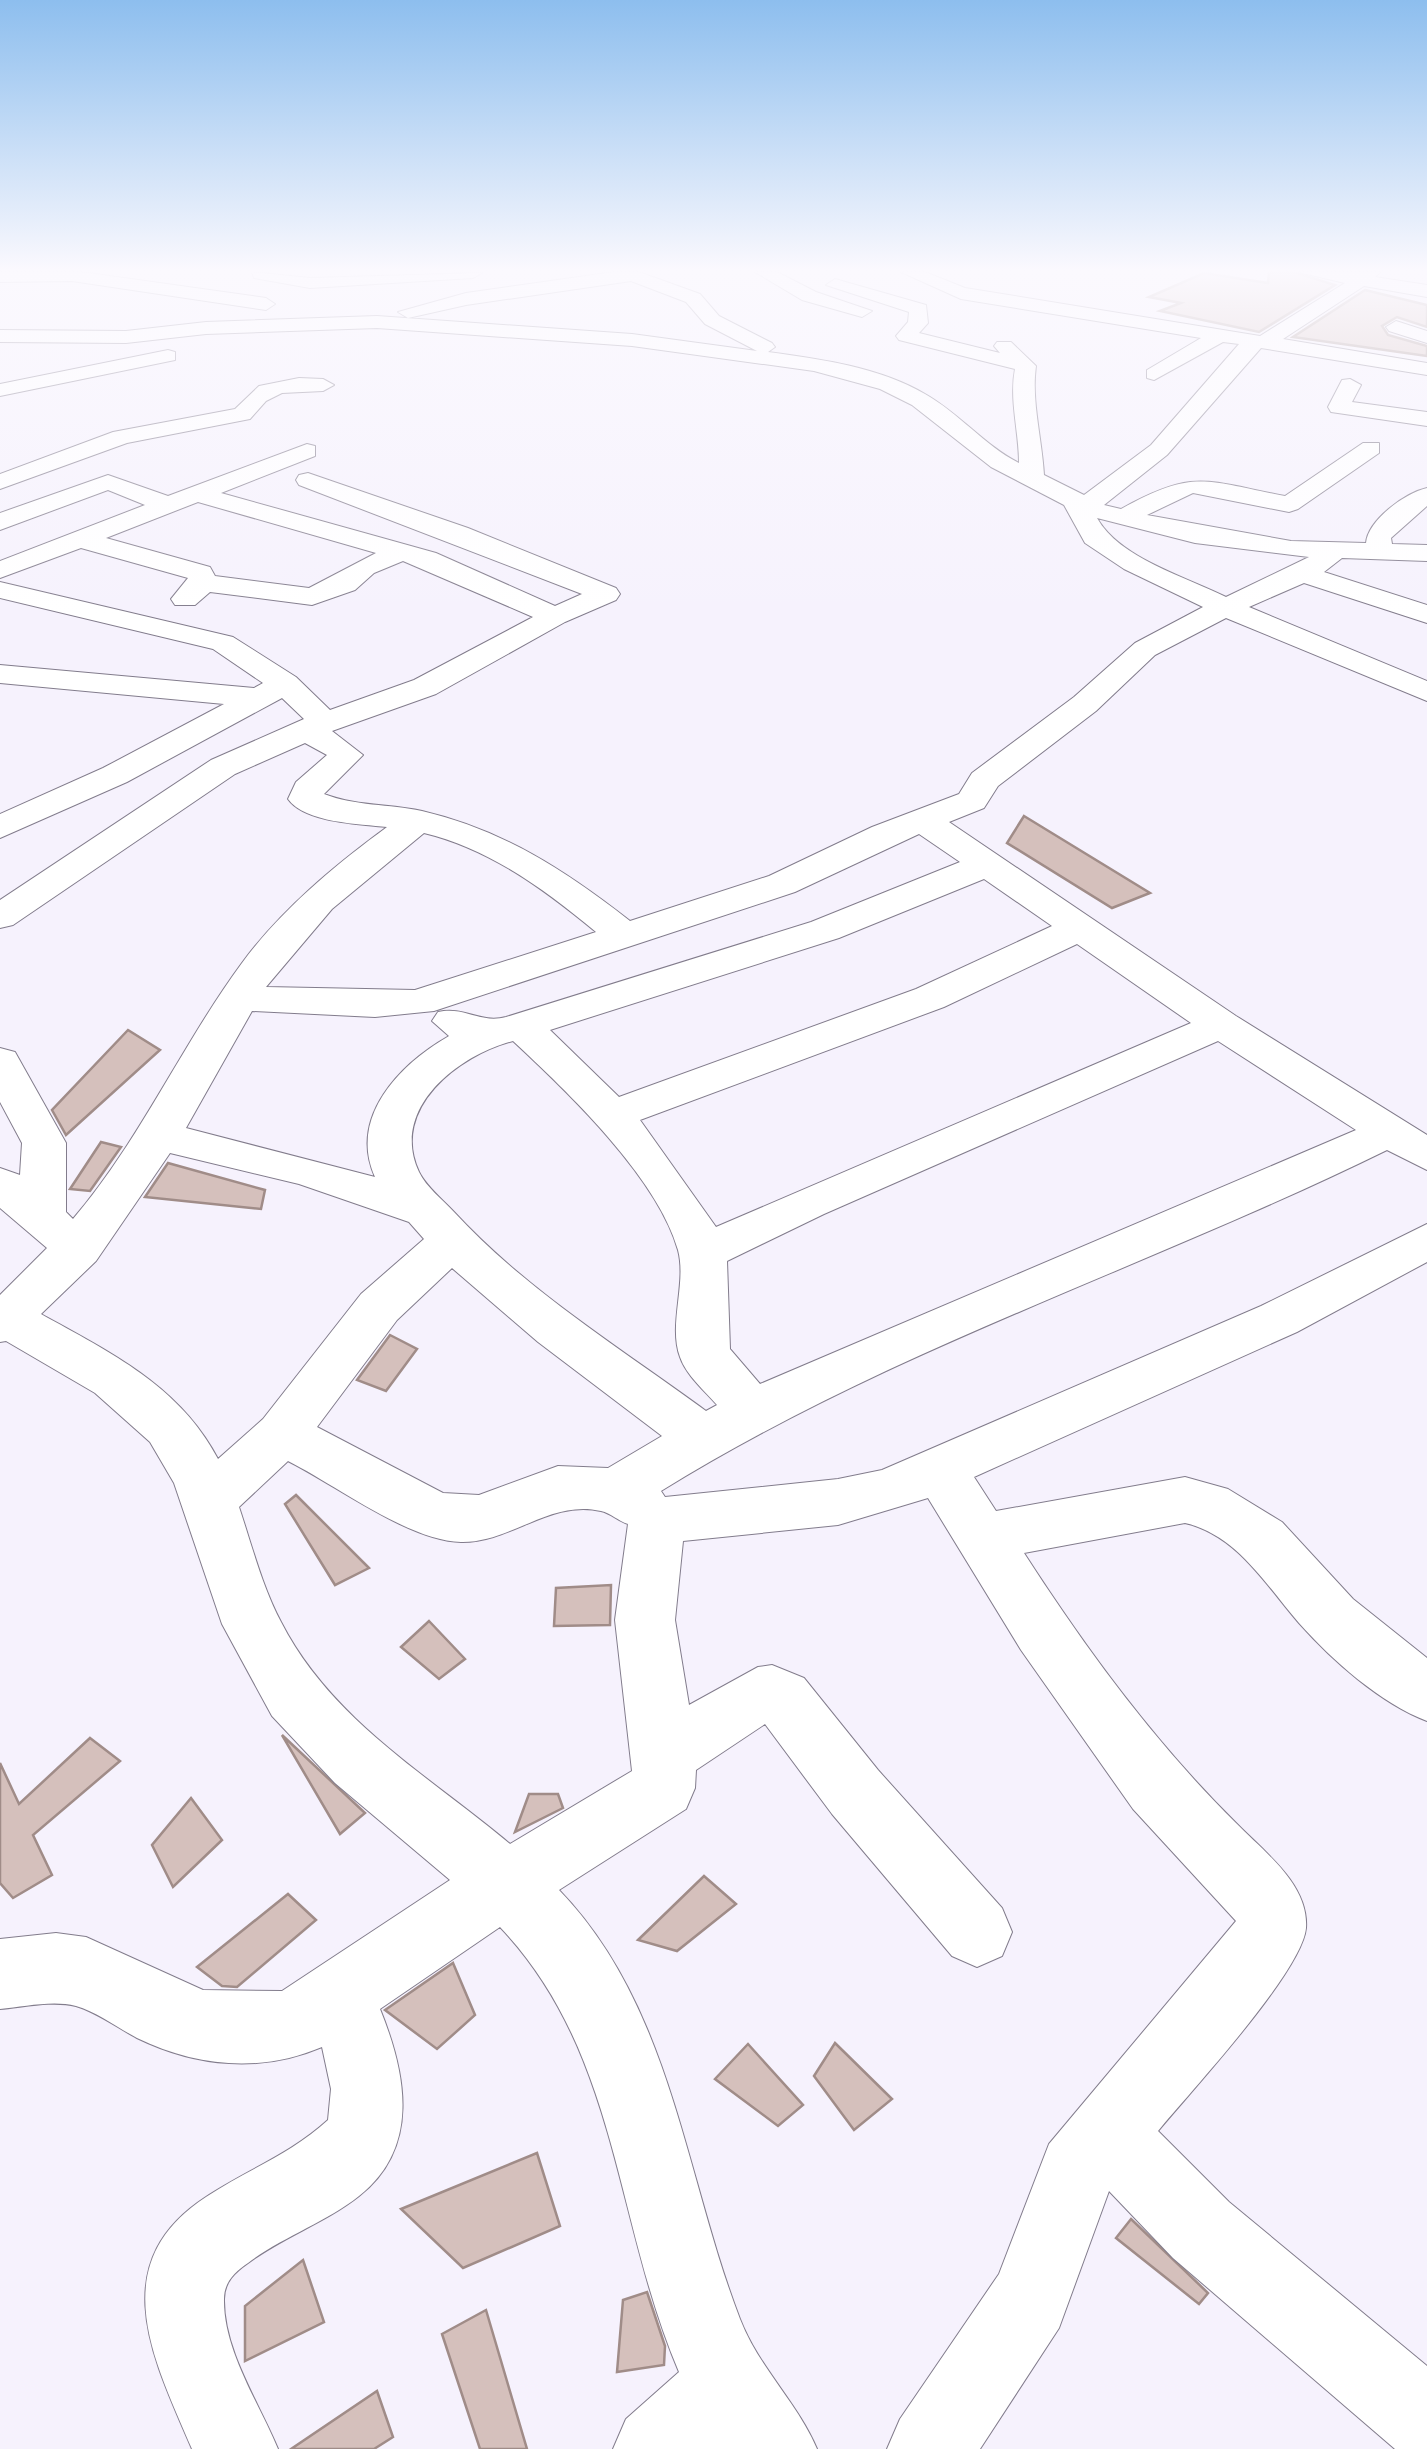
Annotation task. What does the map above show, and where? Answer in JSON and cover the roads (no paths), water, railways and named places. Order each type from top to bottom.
[{"type":"street","points":[[0,482],[121,437],[242,414],[256,395],[276,386]]},
{"type":"street","points":[[893,386],[920,400],[963,437],[1032,481],[1080,505],[1204,537],[1334,552],[1427,553]]},
{"type":"street","points":[[1023,386],[1030,423],[1032,481]]},
{"type":"street","points":[[1080,505],[1133,478],[1212,386]]},
{"type":"street","points":[[1350,386],[1339,407],[1427,418]]},
{"type":"street","points":[[18,448],[56,462]]},
{"type":"street","points":[[1133,478],[1174,488],[1198,486],[1289,504],[1372,448]]},
{"type":"street","points":[[0,570],[308,451]]},
{"type":"street","points":[[0,918],[204,778],[314,726],[424,687],[555,616],[606,594],[459,534],[308,480]]},
{"type":"street","points":[[0,522],[108,482],[403,551],[555,616]]},
{"type":"street","points":[[1124,518],[1174,488]]},
{"type":"street","points":[[1380,553],[1378,537],[1405,509],[1427,495]]},
{"type":"street","points":[[1080,505],[1094,537],[1106,548],[1225,607],[1427,692]]},
{"type":"street","points":[[80,539],[200,573],[204,584]]},
{"type":"street","points":[[150,624],[204,584],[312,597],[345,584],[364,567],[403,551]]},
{"type":"street","points":[[238,999],[291,998],[396,1006],[420,1002],[782,884],[972,801],[984,780],[1085,704],[1122,664],[1225,607],[1302,574],[1334,552]]},
{"type":"street","points":[[1302,574],[1427,614]]},
{"type":"street","points":[[0,590],[224,643],[271,691],[347,755],[308,789],[305,799],[352,814],[418,821],[484,837],[546,872],[624,935]]},
{"type":"street","points":[[0,674],[271,691]]},
{"type":"street","points":[[0,826],[115,775],[271,691]]},
{"type":"street","points":[[922,820],[983,866],[1221,1025],[1408,1143]]},
{"type":"street","points":[[418,821],[310,904],[261,962],[160,1136],[79,1249],[3,1321],[151,1408],[198,1470],[236,1588],[272,1669],[320,1727],[509,1883],[546,1922],[598,2004],[640,2114],[702,2328],[750,2417],[656,2449]]},
{"type":"street","points":[[705,1439],[438,1226],[396,1174],[396,1112],[404,1095],[436,1060],[500,1031],[824,930],[983,866]]},
{"type":"street","points":[[612,1115],[930,998],[1079,928]]},
{"type":"street","points":[[420,1002],[500,1031],[612,1115],[643,1151],[691,1224],[703,1254],[704,1354],[752,1411]]},
{"type":"street","points":[[703,1254],[807,1202],[1221,1025]]},
{"type":"street","points":[[0,1061],[44,1143],[42,1218]]},
{"type":"street","points":[[160,1136],[311,1172],[438,1226]]},
{"type":"street","points":[[636,1506],[705,1439],[752,1411],[925,1334],[1269,1192],[1408,1143]]},
{"type":"street","points":[[0,1182],[79,1249]]},
{"type":"street","points":[[209,1501],[282,1434],[438,1226]]},
{"type":"street","points":[[282,1434],[373,1480],[414,1506],[449,1518],[488,1514],[549,1487],[572,1484],[636,1506],[838,1502],[892,1490],[940,1470],[1294,1313],[1427,1242]]},
{"type":"street","points":[[930,2449],[1030,2300],[1060,2205],[1076,2171],[1245,1968],[1271,1930],[1270,1912],[1262,1897],[1156,1788],[1042,1632],[940,1470]]},
{"type":"street","points":[[983,1537],[1185,1500],[1213,1504],[1256,1532],[1321,1606],[1427,1693]]},
{"type":"street","points":[[0,1974],[56,1968],[86,1972],[164,2013],[202,2026],[282,2026],[308,2017],[430,1930],[657,1794],[667,1780],[645,1620],[636,1506]]},
{"type":"street","points":[[665,1755],[758,1695],[772,1693],[782,1698],[855,1792],[977,1932]]},
{"type":"street","points":[[235,2449],[200,2362],[183,2298],[186,2276],[208,2245],[321,2175],[353,2150],[363,2134],[368,2119],[366,2081],[339,1995]]},
{"type":"street","points":[[1106,2132],[1201,2230],[1427,2421]]}]
